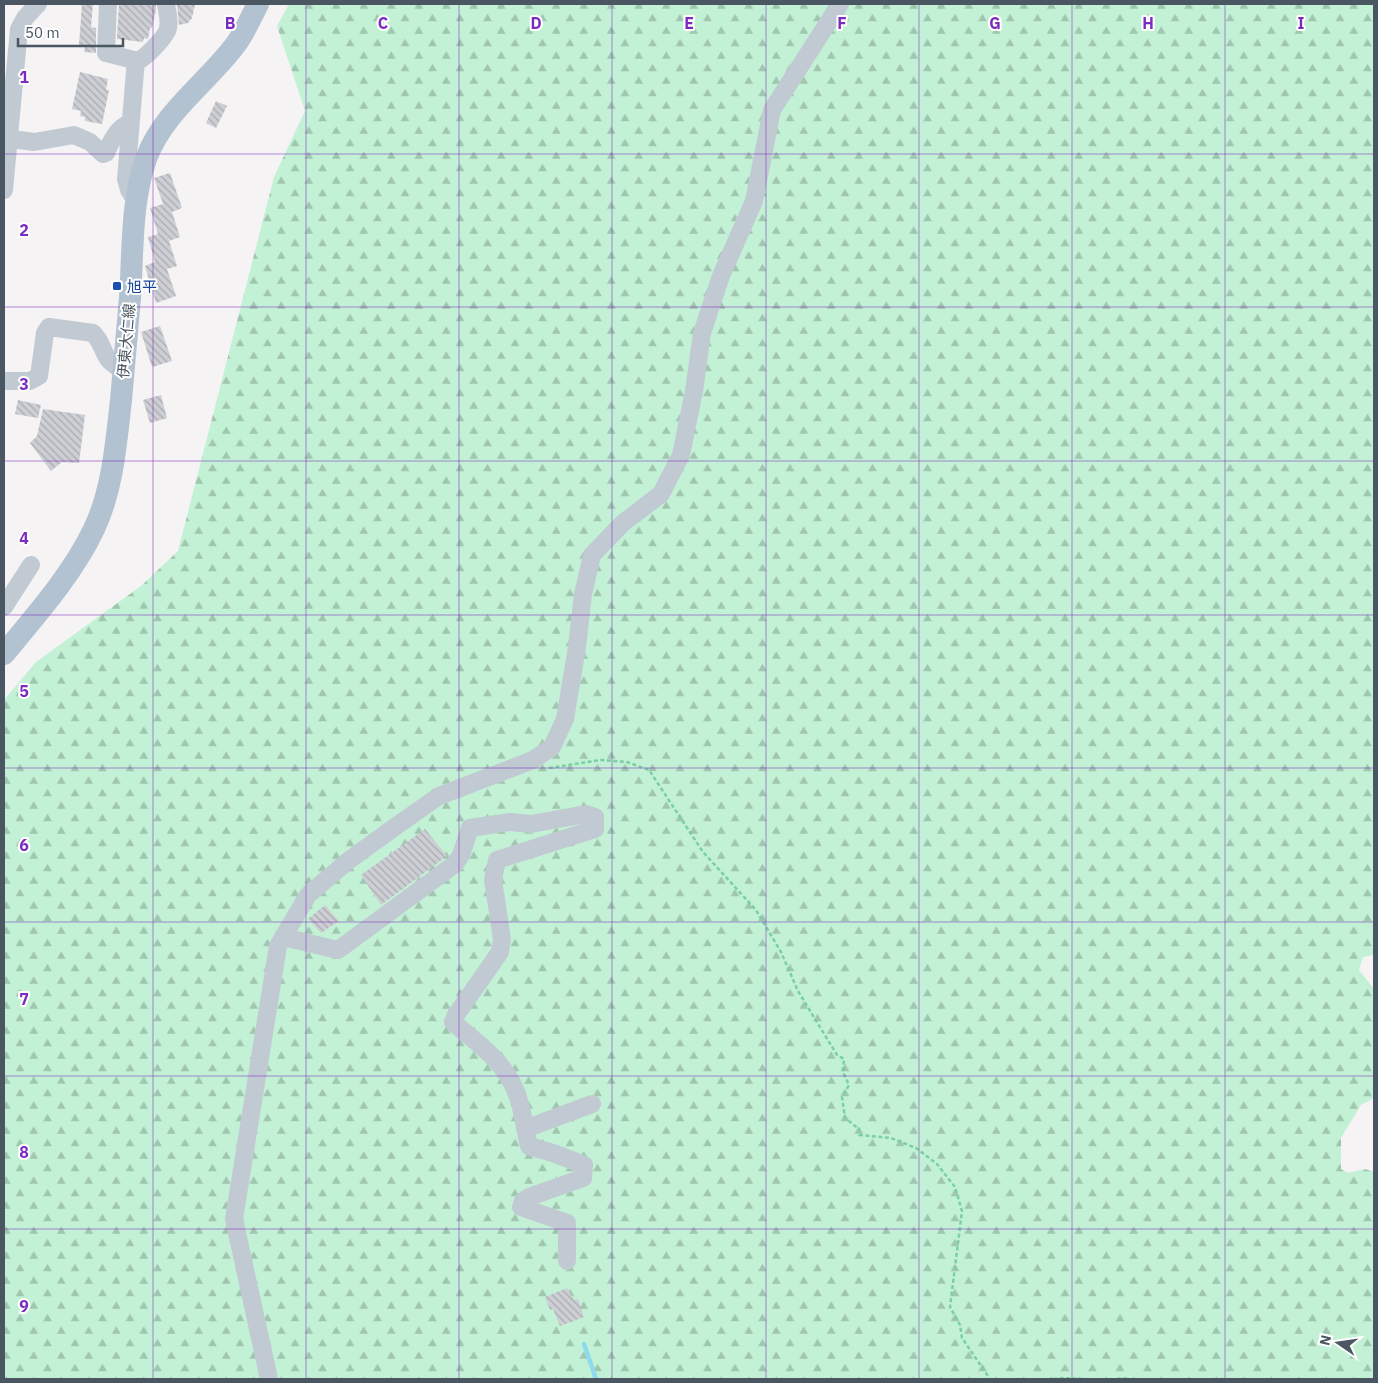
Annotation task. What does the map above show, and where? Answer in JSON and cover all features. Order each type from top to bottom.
[{"type":"main road","name":"伊東大仁線","points":[[4,654],[42,608],[69,570],[94,528],[110,482],[124,370],[136,201],[146,158],[155,140],[170,118],[236,44],[258,4]]},
{"type":"street","points":[[4,190],[11,40],[21,23],[38,4]]},
{"type":"street","points":[[108,4],[106,53],[136,60],[140,60],[168,30],[169,20],[166,4]]},
{"type":"street","points":[[269,1379],[234,1219],[278,946],[308,895],[348,861],[415,812],[439,796],[533,760],[552,747],[565,719],[577,647],[583,594],[592,555],[623,523],[661,494],[681,455],[694,391],[702,333],[721,276],[754,201],[772,110],[840,4]]},
{"type":"street","points":[[136,60],[126,179],[129,190],[136,201]]},
{"type":"street","points":[[6,138],[34,142],[74,135],[90,142],[103,154],[106,153],[123,126],[130,123]]},
{"type":"street","points":[[4,381],[30,381],[35,380],[39,376],[45,332],[49,327],[93,333],[112,365],[124,370]]},
{"type":"street","points":[[4,607],[31,565]]},
{"type":"street","points":[[283,937],[338,950],[455,864],[461,855],[470,828],[510,822],[530,824],[586,814],[595,817],[595,829],[497,860],[493,880],[502,938],[500,952],[453,1022],[498,1062],[512,1083],[529,1146],[584,1165],[583,1178],[529,1197],[523,1201],[521,1207],[567,1223],[568,1261]]},
{"type":"street","points":[[525,1129],[592,1104]]},
{"type":"path","points":[[533,760],[542,768],[601,760],[627,762],[649,770],[703,852],[756,910],[781,952],[798,991],[837,1055],[844,1059],[843,1072],[849,1085],[842,1097],[845,1118],[859,1129],[859,1135],[891,1138],[916,1148],[937,1164],[955,1187],[962,1211],[950,1307],[960,1325],[962,1338],[990,1379]]},
{"type":"path","points":[[1053,1379],[1083,1379]]},
{"type":"path","points":[[1118,1379],[1129,1379]]},
{"type":"green space","points":[[289,4],[1374,4],[1374,955],[1363,957],[1359,970],[1374,989],[1374,1098],[1361,1105],[1341,1138],[1341,1169],[1348,1173],[1365,1169],[1374,1172],[1374,1379],[4,1379],[4,700],[36,662],[141,586],[178,551],[274,177],[305,111],[277,26]]},
{"type":"building","points":[[82,4],[93,4],[91,27],[96,28],[96,53],[84,52],[85,46],[79,45]]},
{"type":"building","points":[[119,4],[156,4],[148,39],[144,38],[143,42],[117,39]]},
{"type":"building","points":[[177,4],[195,4],[192,18],[188,23],[179,25]]},
{"type":"building","points":[[80,72],[108,79],[106,90],[109,90],[102,124],[85,121],[85,117],[80,116],[81,111],[72,109]]},
{"type":"building","points":[[216,101],[227,106],[216,128],[206,123]]},
{"type":"building","points":[[170,173],[182,208],[172,212],[180,237],[169,241],[177,266],[167,269],[176,296],[156,303],[145,266],[155,262],[148,237],[158,234],[150,208],[163,204],[154,178]]},
{"type":"building","points":[[160,326],[172,361],[152,367],[141,332]]},
{"type":"building","points":[[161,395],[167,418],[150,423],[143,400]]},
{"type":"building","points":[[18,400],[41,405],[38,418],[15,414]]},
{"type":"building","points":[[43,409],[85,415],[79,463],[62,462],[51,471],[30,443],[37,436]]},
{"type":"building","points":[[425,829],[447,856],[381,905],[361,875]]},
{"type":"building","points":[[325,905],[339,921],[321,933],[308,919]]},
{"type":"building","points":[[567,1288],[574,1300],[578,1299],[584,1317],[560,1326],[553,1309],[550,1310],[545,1297]]},
{"type":"waterway","points":[[584,1344],[596,1379]]},
{"type":"place","name":"旭平","points":[[117,286]]}]
